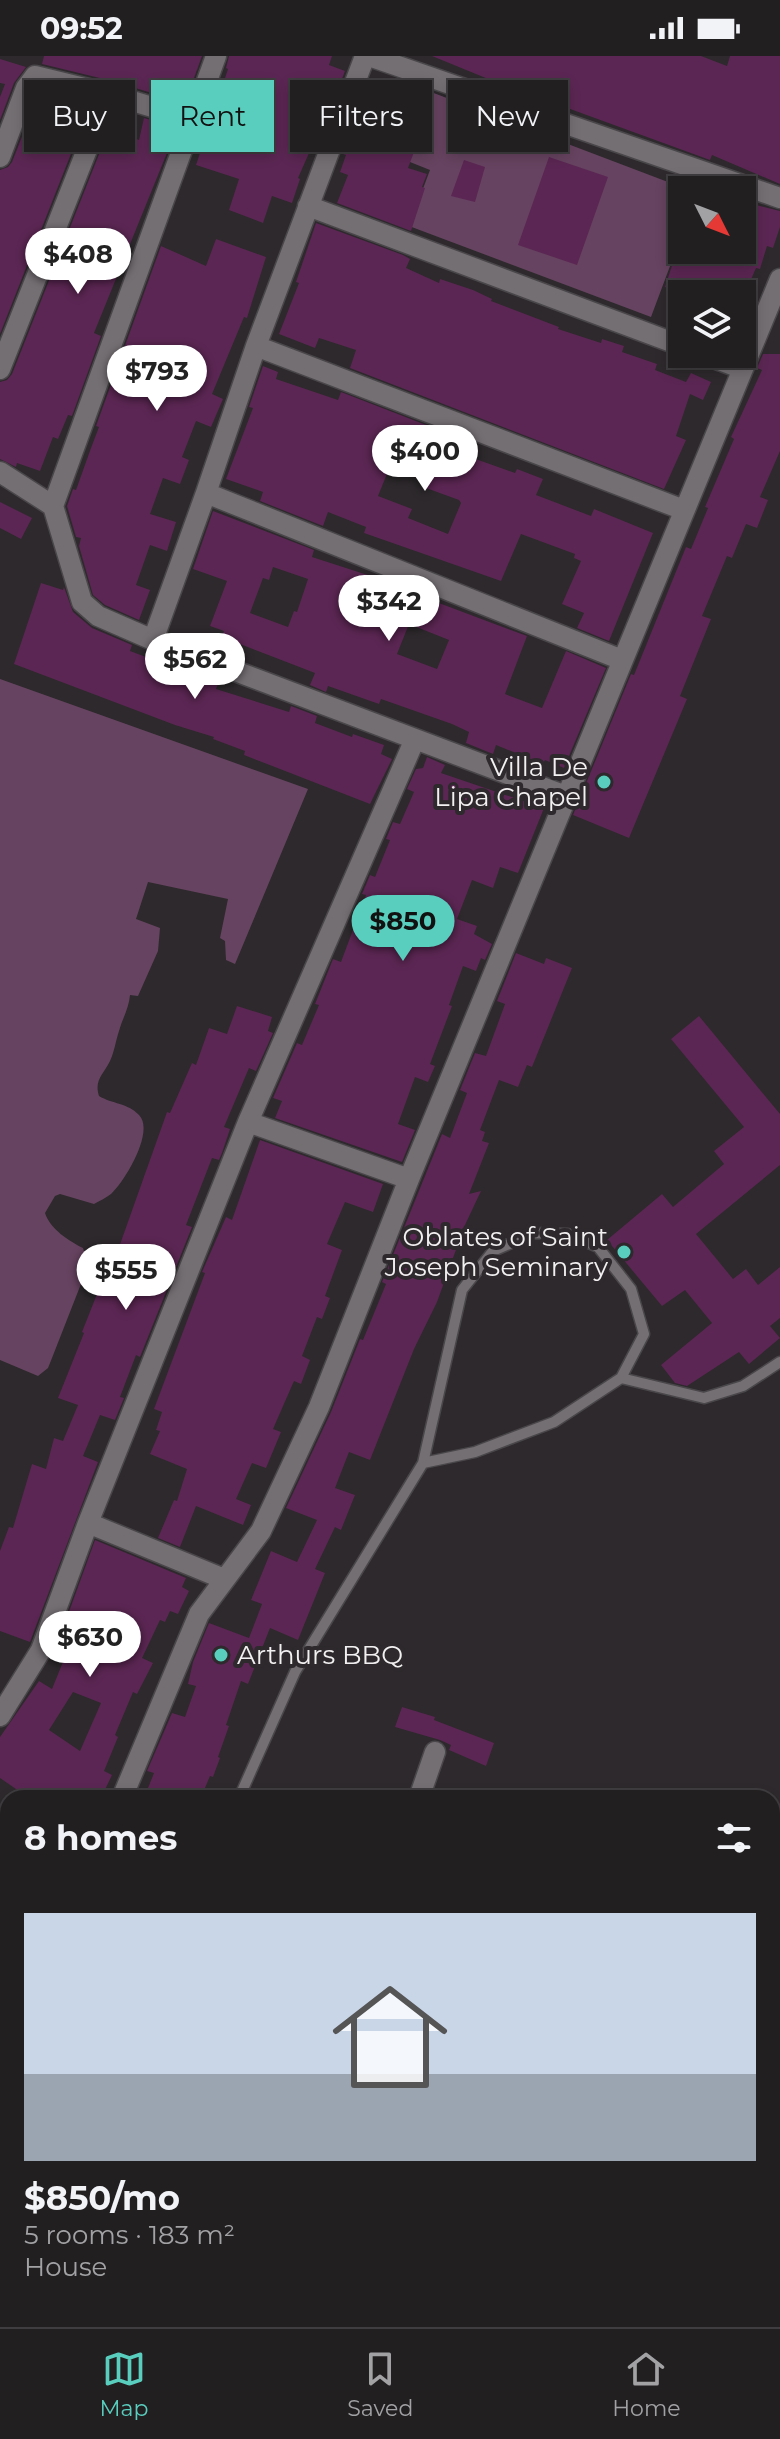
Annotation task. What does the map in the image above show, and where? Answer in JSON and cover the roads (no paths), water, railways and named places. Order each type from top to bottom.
[{"type":"street","points":[[207,80],[216,56]]},
{"type":"street","points":[[153,640],[256,346],[367,56],[780,198]]},
{"type":"street","points":[[32,80],[35,76],[51,80]]},
{"type":"street","points":[[0,157],[24,93]]},
{"type":"street","points":[[0,369],[86,152]]},
{"type":"street","points":[[180,152],[53,506],[72,578],[82,602],[98,616],[153,640],[566,796]]},
{"type":"street","points":[[308,206],[668,341]]},
{"type":"street","points":[[125,1790],[199,1614],[261,1531],[319,1407],[409,1179],[780,279]]},
{"type":"street","points":[[256,346],[684,510]]},
{"type":"street","points":[[0,472],[53,506]]},
{"type":"street","points":[[206,493],[622,660]]},
{"type":"street","points":[[0,1716],[41,1650],[88,1523],[248,1122],[415,739]]},
{"type":"street","points":[[248,1122],[409,1179]]},
{"type":"street","points":[[88,1523],[224,1579]]},
{"type":"street","points":[[422,1790],[435,1752]]},
{"type":"lane","points":[[243,1790],[295,1672],[423,1463],[462,1290],[493,1251],[534,1233],[568,1234],[598,1247],[631,1289],[644,1334],[621,1378],[554,1422],[475,1452],[423,1463]]},
{"type":"lane","points":[[621,1378],[704,1398],[743,1386],[780,1362]]},
{"type":"place","name":"Villa De Lipa Chapel","points":[[604,782]]},
{"type":"place","name":"Oblates of Saint Joseph Seminary","points":[[624,1252]]},
{"type":"place","name":"Arthurs BBQ","points":[[221,1655]]}]
